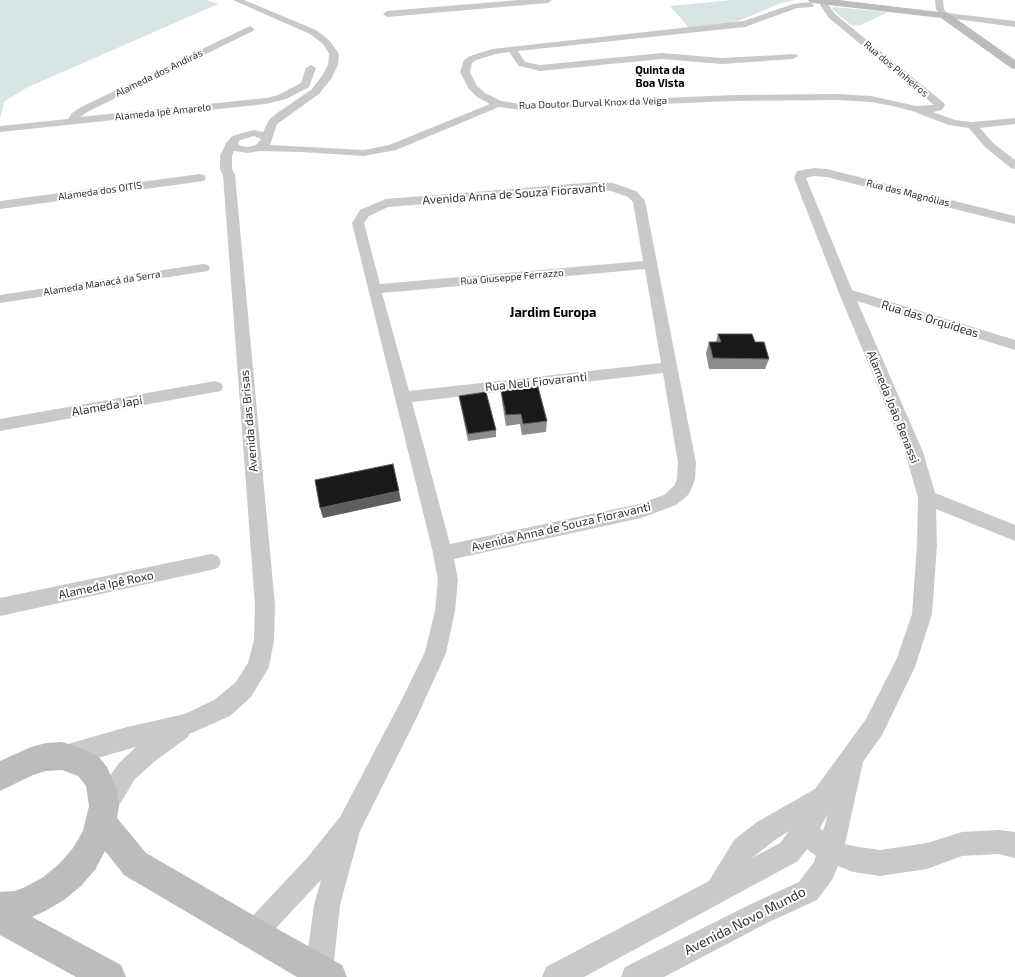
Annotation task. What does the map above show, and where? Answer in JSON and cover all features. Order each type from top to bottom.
[{"type":"street","points":[[237,0],[290,21],[313,32],[326,42],[334,54],[333,65],[327,78],[315,92],[281,115],[250,153]]},
{"type":"street","points":[[387,14],[548,0]]},
{"type":"street","points":[[939,0],[940,10],[944,16],[1015,64]]},
{"type":"street","points":[[811,1],[1015,24]]},
{"type":"street","name":"Rua Doutor Durval Knox da Veiga","points":[[811,1],[752,23],[512,49],[474,58],[468,62],[465,72],[473,87],[481,95],[498,104],[521,107],[726,98],[838,97],[871,99],[916,109]]},
{"type":"street","name":"Rua dos Pinheiros","points":[[811,1],[832,16],[940,105],[938,108],[916,109]]},
{"type":"street","name":"Alameda dos Andirás","points":[[72,121],[76,115],[85,109],[250,29]]},
{"type":"street","points":[[512,49],[522,64],[533,68],[662,56],[722,61],[793,56]]},
{"type":"street","name":"Alameda Ipê Amarelo","points":[[0,129],[266,101],[296,92],[305,85],[311,68]]},
{"type":"street","points":[[234,142],[238,149],[250,153],[301,149],[364,153],[392,148],[498,104]]},
{"type":"street","points":[[940,105],[963,119],[992,123]]},
{"type":"street","name":"Rua dos Pinheiros","points":[[916,109],[953,123],[989,145],[1015,166]]},
{"type":"street","points":[[234,142],[263,121],[281,115]]},
{"type":"street","points":[[972,125],[1015,121]]},
{"type":"street","name":"Rua dos Pinheiros","points":[[953,123],[972,125],[989,145]]},
{"type":"street","points":[[234,142],[254,133],[259,134],[250,153]]},
{"type":"street","name":"Avenida das Brisas","points":[[234,142],[226,156],[226,169],[250,153]]},
{"type":"street","name":"Avenida das Brisas","points":[[185,724],[222,708],[243,690],[258,667],[264,640],[265,605],[250,153]]},
{"type":"street","name":"Rua das Magnólias","points":[[801,174],[814,172],[827,173],[1015,220]]},
{"type":"street","name":"Alameda João Benassi","points":[[801,174],[800,178],[846,293],[914,452],[927,498],[927,545],[922,614],[904,667],[874,727],[854,754]]},
{"type":"street","name":"Alameda dos OITIS","points":[[0,205],[200,178]]},
{"type":"street","name":"Avenida Anna de Souza Fioravanti","points":[[253,934],[316,867],[349,826],[410,709],[436,652],[445,611],[448,580],[443,554],[358,223],[364,213],[386,203],[596,186],[618,188],[632,194],[639,201],[687,463],[686,479],[682,490],[670,500],[641,511],[443,554]]},
{"type":"street","name":"Rua Giuseppe Ferrazzo","points":[[374,289],[650,264]]},
{"type":"street","name":"Alameda Manacá da Serra","points":[[0,299],[203,268]]},
{"type":"street","name":"Rua das Orquídeas","points":[[846,293],[1015,345]]},
{"type":"street","name":"Rua Neli Fiovaranti","points":[[402,397],[670,367]]},
{"type":"street","name":"Alameda Japi","points":[[0,425],[215,387]]},
{"type":"street","points":[[927,498],[1015,533]]},
{"type":"street","name":"Alameda Ipê Roxo","points":[[0,607],[211,562]]},
{"type":"street","points":[[0,777],[31,761],[46,757],[62,756],[185,724]]},
{"type":"street","points":[[0,908],[15,907],[34,900],[53,889],[70,875],[84,859],[94,841],[103,814],[127,771],[147,753],[185,724]]},
{"type":"street","points":[[556,977],[789,852],[804,832],[824,797],[854,754]]},
{"type":"street","name":"Avenida Novo Mundo","points":[[635,977],[760,913],[808,891],[823,871],[831,852],[854,754]]},
{"type":"street","points":[[62,756],[76,760],[88,766],[97,777],[102,790],[103,814],[135,864],[253,934],[325,974]]},
{"type":"street","points":[[719,889],[743,848],[766,831],[824,797]]},
{"type":"street","name":"Avenida Anna de Souza Fioravanti","points":[[325,974],[328,905],[349,826]]},
{"type":"street","points":[[804,832],[831,852],[852,860],[880,864],[927,856],[962,844],[999,842],[1015,845]]},
{"type":"street","points":[[0,917],[109,977]]},
{"type":"shaded area","points":[[0,0],[207,0],[218,4],[26,88],[4,102],[0,119]]},
{"type":"shaded area","points":[[732,0],[795,0],[779,4],[733,23],[689,28],[670,6]]},
{"type":"shaded area","points":[[835,7],[888,12],[861,25],[852,26],[832,9]]},
{"type":"building","points":[[718,334],[752,334],[755,342],[764,342],[769,359],[713,358],[709,342],[721,342]]},
{"type":"building","points":[[538,387],[547,421],[523,424],[521,414],[506,415],[501,391]]},
{"type":"building","points":[[486,392],[496,430],[468,434],[459,396]]},
{"type":"building","points":[[393,464],[399,491],[320,508],[315,480]]},
{"type":"district","name":"Quinta da Boa Vista","points":[[660,76]]},
{"type":"district","name":"Jardim Europa","points":[[553,313]]}]
